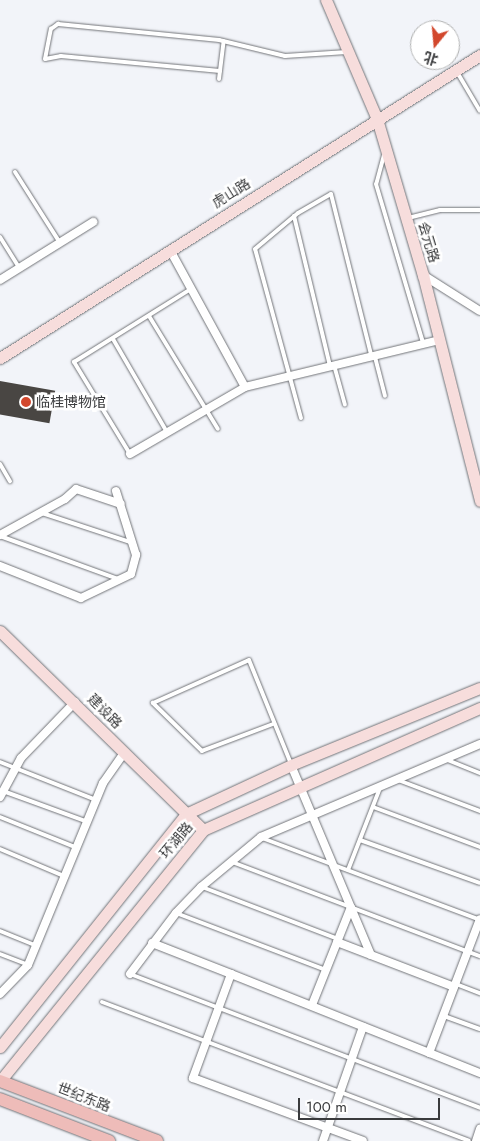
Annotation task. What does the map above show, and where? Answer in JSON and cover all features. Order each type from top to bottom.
[{"type":"main road","name":"世纪东路","points":[[0,1081],[157,1141]]},
{"type":"main road","points":[[0,1099],[109,1141]]},
{"type":"street","name":"会元路","points":[[326,0],[377,119],[423,275],[480,501]]},
{"type":"street","name":"虎山路","points":[[460,68],[480,56]]},
{"type":"street","name":"虎山路","points":[[0,358],[456,70]]},
{"type":"street","points":[[0,280],[93,222]]},
{"type":"street","points":[[170,250],[245,386]]},
{"type":"street","points":[[423,275],[480,311]]},
{"type":"street","points":[[130,454],[245,386],[440,340]]},
{"type":"street","points":[[0,535],[71,495],[76,489],[121,504]]},
{"type":"street","points":[[0,566],[81,598],[131,574],[135,568],[132,542],[116,491]]},
{"type":"street","name":"建设路","points":[[0,631],[75,702],[203,830]]},
{"type":"street","name":"环湖路","points":[[0,1047],[186,814],[291,765],[480,688]]},
{"type":"street","points":[[1,793],[15,768],[75,702]]},
{"type":"street","name":"环湖路","points":[[0,1081],[203,830],[480,708]]},
{"type":"street","points":[[130,974],[176,913],[201,887],[260,837],[480,744]]},
{"type":"street","points":[[0,994],[4,986],[28,965],[38,946],[103,783],[125,752]]},
{"type":"street","points":[[291,765],[371,955]]},
{"type":"street","points":[[312,1005],[350,908]]},
{"type":"street","points":[[429,1053],[480,919]]},
{"type":"street","points":[[338,940],[371,955],[455,986]]},
{"type":"street","points":[[152,943],[480,1073]]},
{"type":"street","points":[[231,974],[193,1078],[363,1141]]},
{"type":"street","points":[[323,1141],[362,1027]]},
{"type":"street","points":[[476,1141],[480,1129]]},
{"type":"lane","points":[[220,70],[60,56],[45,60],[51,29],[58,24],[224,41],[285,56],[347,52]]},
{"type":"lane","points":[[219,79],[224,41]]},
{"type":"lane","points":[[456,70],[480,110]]},
{"type":"lane","points":[[386,150],[377,171],[376,184],[422,343]]},
{"type":"lane","points":[[15,172],[60,243]]},
{"type":"lane","points":[[300,418],[255,249],[294,216],[331,194],[385,396]]},
{"type":"lane","points":[[406,218],[440,210],[480,210]]},
{"type":"lane","points":[[294,216],[332,365],[345,405]]},
{"type":"lane","points":[[0,237],[19,268]]},
{"type":"lane","points":[[130,454],[74,362],[191,288]]},
{"type":"lane","points":[[149,316],[218,429]]},
{"type":"lane","points":[[112,339],[168,432]]},
{"type":"lane","points":[[0,464],[10,481]]},
{"type":"lane","points":[[40,512],[132,542]]},
{"type":"lane","points":[[0,535],[119,579]]},
{"type":"lane","points":[[273,724],[202,751],[153,703],[249,660],[291,765]]},
{"type":"lane","points":[[445,759],[480,773]]},
{"type":"lane","points":[[0,762],[96,800]]},
{"type":"lane","points":[[396,779],[480,811]]},
{"type":"lane","points":[[348,870],[380,785]]},
{"type":"lane","points":[[1,793],[88,822]]},
{"type":"lane","points":[[373,807],[480,847]]},
{"type":"lane","points":[[0,817],[77,848]]},
{"type":"lane","points":[[260,837],[480,919]]},
{"type":"lane","points":[[360,840],[480,883]]},
{"type":"lane","points":[[0,849],[66,877]]},
{"type":"lane","points":[[230,861],[480,956]]},
{"type":"lane","points":[[201,887],[338,940]]},
{"type":"lane","points":[[176,913],[326,970]]},
{"type":"lane","points":[[0,931],[38,946]]},
{"type":"lane","points":[[0,954],[28,965]]},
{"type":"lane","points":[[130,974],[218,1010],[480,1108]]},
{"type":"lane","points":[[455,986],[480,993]]},
{"type":"lane","points":[[102,1002],[469,1141]]},
{"type":"lane","points":[[444,1016],[480,1029]]},
{"type":"building","name":"临桂博物馆","points":[[0,381],[55,391],[49,423],[0,415]]},
{"type":"place","name":"临桂博物馆","points":[[26,402]]}]
